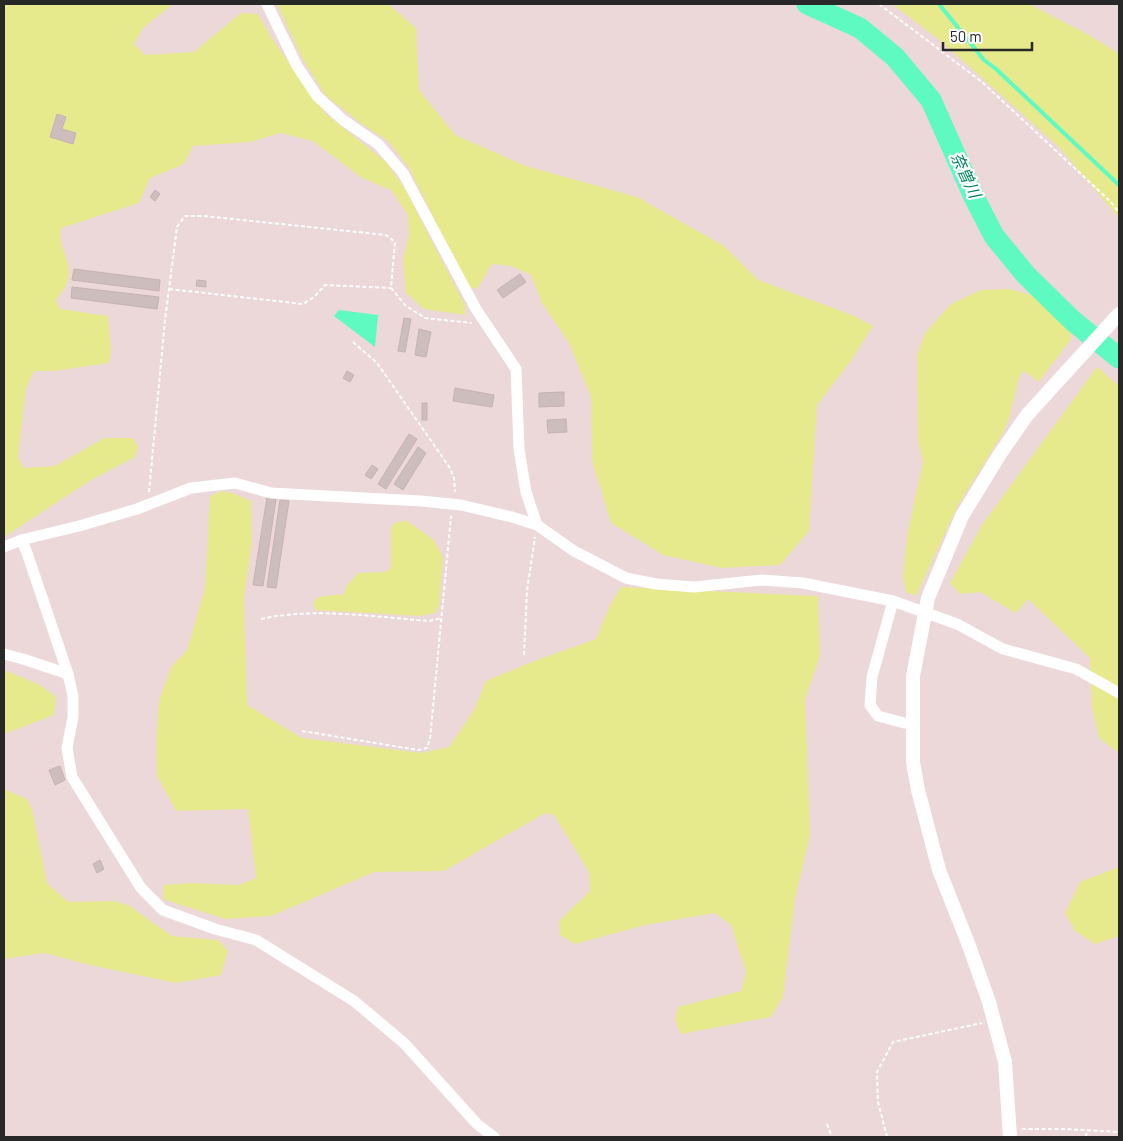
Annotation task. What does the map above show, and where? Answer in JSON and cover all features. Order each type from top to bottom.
[{"type":"street","points":[[267,4],[297,66],[317,96],[343,120],[378,144],[403,173],[476,309],[516,369],[519,449],[526,492],[537,525]]},
{"type":"street","points":[[1009,1133],[1005,1062],[994,1020],[968,943],[939,870],[918,790],[913,762],[912,676],[928,598],[962,516],[1027,415],[1119,314]]},
{"type":"street","points":[[4,547],[21,540],[86,525],[148,505],[190,488],[236,482],[271,493],[420,501],[455,505],[512,517],[537,525],[574,551],[626,578],[656,584],[694,586],[762,580],[803,583],[893,601],[957,624],[1003,649],[1076,669],[1119,692]]},
{"type":"street","points":[[21,540],[68,674],[73,717],[67,748],[72,778],[141,888],[163,910],[215,929],[256,940],[354,1001],[404,1043],[477,1124],[494,1137]]},
{"type":"street","points":[[893,601],[872,678],[870,705],[878,716],[912,725]]},
{"type":"street","points":[[4,654],[68,674]]},
{"type":"path","points":[[879,4],[982,82],[1111,202],[1119,213]]},
{"type":"path","points":[[148,505],[169,289],[177,228],[186,216],[204,216],[386,235],[395,242],[391,288],[406,306],[425,318],[488,325]]},
{"type":"path","points":[[169,289],[302,304],[314,297],[325,285],[391,288]]},
{"type":"path","points":[[302,732],[418,750],[427,748],[430,739],[451,514],[455,505],[454,478],[450,468],[377,363],[353,342]]},
{"type":"path","points":[[524,655],[528,591],[537,525]]},
{"type":"path","points":[[261,619],[284,614],[308,613],[429,621],[442,618]]},
{"type":"path","points":[[887,1137],[878,1102],[876,1072],[893,1042],[994,1020]]},
{"type":"path","points":[[827,1124],[832,1137]]},
{"type":"path","points":[[1009,1133],[1087,1130],[1119,1132]]},
{"type":"path","points":[[1086,1137],[1087,1130]]},
{"type":"shaded area","points":[[4,4],[173,4],[143,28],[134,44],[145,55],[194,52],[241,13],[258,14],[271,37],[325,113],[386,162],[404,187],[465,305],[465,315],[424,309],[406,293],[403,260],[409,235],[408,215],[391,190],[362,178],[313,141],[280,133],[250,142],[193,146],[184,164],[150,178],[139,203],[61,228],[61,243],[68,262],[69,276],[56,301],[60,309],[108,316],[111,350],[109,363],[54,371],[34,371],[26,388],[18,458],[24,468],[55,466],[104,438],[133,438],[138,447],[135,457],[91,480],[4,537]]},
{"type":"shaded area","points":[[277,4],[388,4],[416,28],[419,90],[455,135],[526,166],[637,197],[724,246],[758,280],[854,316],[873,326],[850,362],[817,405],[809,531],[780,565],[722,568],[663,555],[611,523],[592,461],[591,397],[569,343],[542,303],[531,275],[511,266],[492,264],[477,289],[468,287],[409,168],[388,141],[359,122],[325,95],[303,60]]},
{"type":"shaded area","points":[[892,4],[1029,4],[1089,35],[1119,54],[1119,218],[1060,148],[942,42]]},
{"type":"shaded area","points":[[1010,289],[1039,297],[1071,330],[1071,339],[1039,382],[1024,371],[1019,377],[1010,416],[1004,431],[957,507],[916,596],[906,592],[903,576],[907,536],[923,462],[918,441],[917,355],[925,333],[951,304],[981,290]]},
{"type":"shaded area","points":[[339,310],[378,315],[375,347],[334,316]]},
{"type":"shaded area","points":[[1097,367],[1119,386],[1119,753],[1099,738],[1092,708],[1090,658],[1028,599],[1016,613],[980,592],[960,594],[950,583],[982,525]]},
{"type":"shaded area","points":[[222,491],[251,501],[252,541],[244,598],[247,705],[302,738],[421,753],[449,747],[474,710],[486,681],[596,639],[609,607],[621,587],[818,596],[820,656],[805,699],[810,835],[795,899],[783,996],[771,1017],[681,1034],[675,1020],[678,1007],[741,991],[746,972],[731,925],[715,913],[645,925],[575,944],[560,935],[559,921],[590,891],[589,872],[554,815],[545,813],[444,871],[374,872],[271,916],[225,919],[163,899],[164,885],[191,883],[238,885],[256,878],[248,809],[176,811],[157,776],[156,742],[159,701],[171,667],[187,650],[205,588],[210,496]]},
{"type":"shaded area","points":[[407,521],[434,540],[443,557],[439,606],[435,613],[420,616],[315,610],[313,603],[317,598],[344,594],[346,586],[358,573],[385,572],[391,568],[391,528],[396,522]]},
{"type":"shaded area","points":[[4,670],[40,685],[56,697],[54,715],[4,734]]},
{"type":"shaded area","points":[[4,789],[27,799],[32,809],[47,883],[68,902],[113,901],[128,905],[172,936],[218,940],[228,951],[221,975],[176,983],[90,965],[44,953],[4,959]]},
{"type":"shaded area","points":[[1119,867],[1119,936],[1095,944],[1075,931],[1065,913],[1080,882]]},
{"type":"building","points":[[57,114],[66,117],[62,129],[76,133],[73,144],[50,137]]},
{"type":"building","points":[[155,190],[160,194],[155,201],[150,197]]},
{"type":"building","points":[[74,269],[160,280],[159,291],[72,280]]},
{"type":"building","points":[[520,274],[526,282],[503,298],[497,290]]},
{"type":"building","points":[[197,280],[206,281],[206,287],[196,286]]},
{"type":"building","points":[[72,287],[159,297],[157,309],[71,298]]},
{"type":"building","points":[[404,318],[411,319],[405,352],[398,351]]},
{"type":"building","points":[[419,329],[431,332],[426,357],[415,355]]},
{"type":"building","points":[[347,371],[354,375],[350,382],[343,378]]},
{"type":"building","points":[[455,388],[494,395],[492,407],[453,401]]},
{"type":"building","points":[[564,392],[564,406],[539,407],[539,393]]},
{"type":"building","points":[[422,403],[427,403],[427,420],[422,420]]},
{"type":"building","points":[[566,419],[567,432],[548,433],[547,420]]},
{"type":"building","points":[[409,434],[417,439],[386,489],[378,484]]},
{"type":"building","points":[[418,447],[426,453],[403,490],[394,484]]},
{"type":"building","points":[[372,465],[378,469],[371,479],[365,475]]},
{"type":"building","points":[[267,497],[276,499],[263,586],[253,585]]},
{"type":"building","points":[[280,500],[289,501],[276,588],[267,587]]},
{"type":"building","points":[[60,766],[65,780],[55,785],[49,770]]},
{"type":"building","points":[[100,860],[104,869],[97,873],[93,864]]},
{"type":"waterway","name":"奈曽川","points":[[807,4],[860,28],[895,57],[931,100],[974,197],[994,236],[1026,275],[1073,321],[1119,358]]},
{"type":"waterway","points":[[939,4],[984,60],[996,69],[1119,185]]}]
